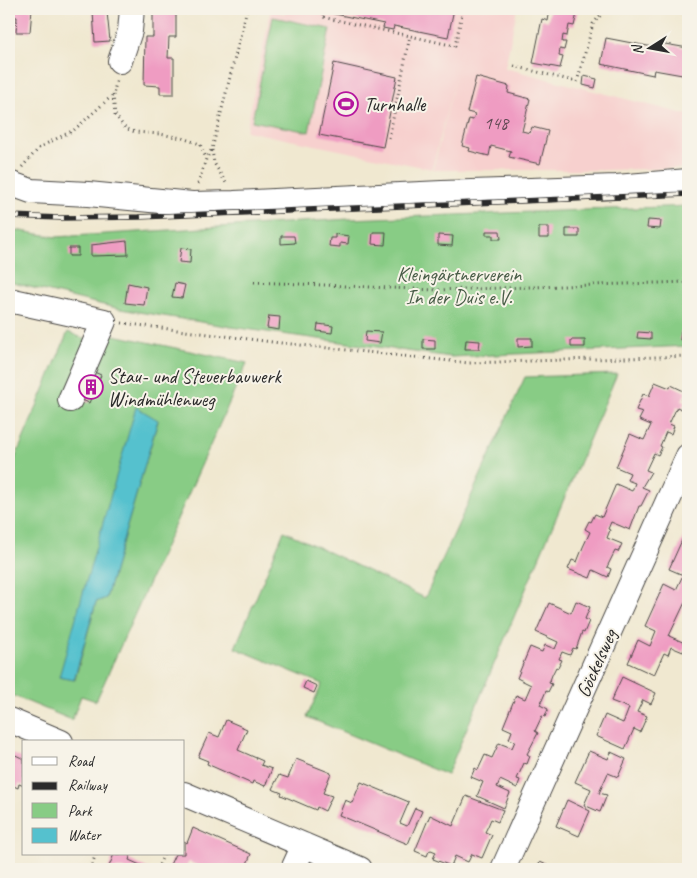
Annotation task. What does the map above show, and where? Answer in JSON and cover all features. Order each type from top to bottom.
[{"type":"street","points":[[120,61],[130,31],[132,9]]},
{"type":"street","points":[[15,176],[31,191],[88,194],[192,204],[616,187],[688,181]]},
{"type":"street","points":[[9,300],[104,321],[70,400]]},
{"type":"street","name":"Göckelsweg","points":[[504,869],[688,456]]},
{"type":"street","points":[[9,720],[56,740]]},
{"type":"street","points":[[185,794],[360,869]]},
{"type":"street","points":[[293,869],[304,845]]},
{"type":"path","points":[[192,204],[206,159],[212,149],[247,9]]},
{"type":"path","points":[[324,9],[322,17],[455,46],[463,9]]},
{"type":"path","points":[[514,66],[577,82],[593,24],[606,9]]},
{"type":"path","points":[[389,138],[410,36]]},
{"type":"path","points":[[120,61],[113,95],[115,115],[125,128],[135,132],[182,138],[200,144],[206,159]]},
{"type":"path","points":[[15,176],[40,147],[74,130],[113,95]]},
{"type":"path","points":[[212,149],[214,163],[234,203]]},
{"type":"path","points":[[254,282],[438,290],[688,282]]},
{"type":"path","points":[[104,321],[272,342],[470,363],[688,356]]},
{"type":"path","points":[[90,869],[95,856]]},
{"type":"path","points":[[157,869],[163,856]]},
{"type":"shaded area","points":[[271,9],[285,14],[287,9],[517,9],[505,68],[688,115],[688,168],[433,170],[457,71],[432,169],[246,131]]},
{"type":"green space","points":[[273,17],[330,29],[309,132],[252,121]]},
{"type":"green space","name":"Kleingärtnerverein In der Duis e.V.","points":[[688,206],[688,346],[451,357],[238,328],[120,309],[9,282],[15,230],[56,237],[349,219]]},
{"type":"green space","points":[[68,332],[104,347],[109,334],[247,363],[96,701],[81,696],[72,720],[9,694],[9,473]],"holes":[[[158,421],[106,598],[96,602],[75,680],[60,677]]]},
{"type":"green space","points":[[617,374],[447,775],[307,717],[322,684],[235,648],[284,531],[425,598],[525,377]]},
{"type":"water","points":[[136,407],[158,420],[106,598],[96,602],[74,680],[59,677]]},
{"type":"building","points":[[9,9],[32,9],[30,32],[16,32],[17,17],[9,16]]},
{"type":"building","points":[[99,9],[114,9],[114,11],[107,12],[110,41],[95,42],[93,12],[99,12]]},
{"type":"building","points":[[153,9],[176,9],[176,37],[169,37],[168,58],[174,58],[174,94],[160,94],[160,86],[144,85],[145,37],[153,37]]},
{"type":"building","points":[[331,9],[454,9],[448,37],[394,26],[393,30],[383,28],[384,24],[330,13]]},
{"type":"building","points":[[550,9],[578,9],[574,26],[569,25],[567,36],[563,35],[562,42],[566,42],[564,50],[560,49],[559,56],[563,57],[560,68],[533,63],[542,19],[548,21]]},
{"type":"building","points":[[606,38],[658,48],[659,43],[688,48],[688,76],[654,70],[653,75],[601,64]]},
{"type":"building","name":"Turnhalle","points":[[334,63],[397,77],[383,147],[319,135]]},
{"type":"building","points":[[584,76],[597,79],[595,88],[583,85]]},
{"type":"building","points":[[476,77],[509,86],[508,93],[530,99],[522,131],[530,133],[532,127],[548,131],[540,164],[509,157],[511,151],[491,146],[489,156],[469,151],[470,148],[462,146],[469,119],[473,120],[475,114],[467,112]]},
{"type":"building","points":[[648,220],[661,221],[660,229],[647,228]]},
{"type":"building","points":[[539,227],[549,227],[549,238],[539,238]]},
{"type":"building","points":[[566,229],[579,229],[579,237],[566,237]]},
{"type":"building","points":[[486,231],[500,231],[501,239],[493,239],[493,235],[486,235]]},
{"type":"building","points":[[373,232],[386,232],[385,245],[372,244]]},
{"type":"building","points":[[335,234],[349,236],[348,244],[340,243],[340,247],[329,246],[330,238],[335,238]]},
{"type":"building","points":[[438,235],[453,236],[452,246],[438,245]]},
{"type":"building","points":[[281,236],[294,236],[295,243],[281,244]]},
{"type":"building","points":[[127,241],[128,255],[91,256],[91,245]]},
{"type":"building","points":[[69,248],[78,248],[78,256],[69,256]]},
{"type":"building","points":[[181,248],[191,249],[190,263],[179,262]]},
{"type":"building","points":[[128,283],[147,287],[144,305],[125,303]]},
{"type":"building","points":[[175,283],[185,285],[182,298],[172,297]]},
{"type":"building","points":[[269,316],[280,317],[279,330],[267,328]]},
{"type":"building","points":[[318,324],[333,326],[332,333],[317,331]]},
{"type":"building","points":[[366,331],[382,332],[380,343],[365,341]]},
{"type":"building","points":[[681,331],[688,331],[688,340],[680,340]]},
{"type":"building","points":[[638,332],[651,333],[651,339],[637,338]]},
{"type":"building","points":[[518,338],[532,338],[532,346],[518,347]]},
{"type":"building","points":[[423,339],[435,340],[435,349],[423,349]]},
{"type":"building","points":[[466,340],[480,341],[479,349],[465,349]]},
{"type":"building","points":[[571,340],[585,340],[585,347],[571,347]]},
{"type":"building","name":"Stau- und Steuerbauwerk Windmühlenweg","points":[[92,371],[101,375],[89,403],[80,399]]},
{"type":"building","points":[[655,382],[670,388],[671,385],[686,392],[682,400],[685,402],[681,409],[677,407],[669,424],[674,426],[671,434],[666,432],[658,455],[654,453],[646,470],[651,472],[642,487],[649,490],[641,506],[639,506],[630,530],[611,522],[607,538],[622,544],[618,552],[615,551],[607,567],[611,569],[608,577],[593,570],[590,578],[568,569],[572,560],[577,562],[590,532],[585,529],[589,521],[591,522],[595,514],[602,517],[616,484],[632,491],[635,483],[627,480],[630,473],[616,467],[630,434],[644,440],[651,425],[639,420],[643,412],[636,410],[643,394],[649,396]]},
{"type":"building","points":[[687,529],[688,596],[669,636],[687,644],[683,652],[671,647],[668,655],[664,653],[654,675],[628,663],[638,640],[650,646],[656,631],[645,626],[664,584],[676,590],[683,575],[669,569]]},
{"type":"building","points":[[576,601],[590,607],[585,619],[589,621],[584,633],[582,632],[576,649],[573,648],[570,655],[562,652],[559,659],[562,660],[552,675],[549,683],[552,684],[548,692],[546,691],[540,705],[548,709],[545,717],[542,716],[535,731],[538,733],[527,754],[530,756],[527,764],[524,763],[517,779],[520,780],[517,788],[500,780],[497,787],[510,793],[504,808],[477,796],[483,782],[471,777],[475,768],[478,770],[485,755],[492,758],[499,743],[512,748],[515,741],[509,739],[512,731],[503,727],[516,695],[525,699],[531,685],[517,678],[530,647],[542,652],[545,645],[555,649],[558,642],[536,632],[549,603],[571,613]]},
{"type":"building","points":[[622,677],[656,693],[651,704],[643,700],[637,712],[647,716],[640,732],[634,729],[625,749],[596,736],[605,715],[623,723],[629,708],[611,701]]},
{"type":"building","points":[[306,681],[317,686],[314,693],[303,688]]},
{"type":"building","points":[[226,720],[247,729],[238,750],[263,761],[261,765],[272,769],[265,786],[253,781],[252,784],[207,764],[208,761],[198,757],[209,733],[219,737]]},
{"type":"building","points":[[589,751],[608,759],[611,752],[626,759],[618,777],[608,773],[599,793],[607,795],[600,812],[584,805],[591,789],[575,782]]},
{"type":"building","points":[[9,752],[22,758],[22,785],[19,784],[18,788],[9,784]]},
{"type":"building","points":[[296,759],[331,773],[323,793],[332,796],[325,811],[317,807],[316,810],[281,795],[282,793],[272,789],[279,775],[288,778]]},
{"type":"building","points":[[361,782],[409,802],[400,823],[407,826],[415,808],[422,811],[408,844],[339,815],[345,800],[352,803]]},
{"type":"building","points":[[466,796],[503,810],[498,822],[491,819],[485,832],[492,835],[482,858],[472,854],[468,862],[455,856],[451,866],[433,859],[436,852],[431,850],[427,856],[415,851],[430,815],[453,826]]},
{"type":"building","points":[[567,800],[590,811],[579,836],[556,826]]},
{"type":"building","points":[[193,828],[251,854],[245,869],[206,869],[189,862],[185,869],[168,869],[174,856],[185,856],[185,842],[187,843]]},
{"type":"building","points":[[113,856],[130,856],[129,860],[149,869],[108,869]]},
{"type":"building","points":[[540,862],[549,866],[547,869],[537,869]]},
{"type":"railway","points":[[9,216],[60,218],[139,217],[688,194]]},
{"type":"place","name":"Turnhalle","points":[[346,104]]},
{"type":"place","name":"Stau- und Steuerbauwerk Windmühlenweg","points":[[91,387]]}]
